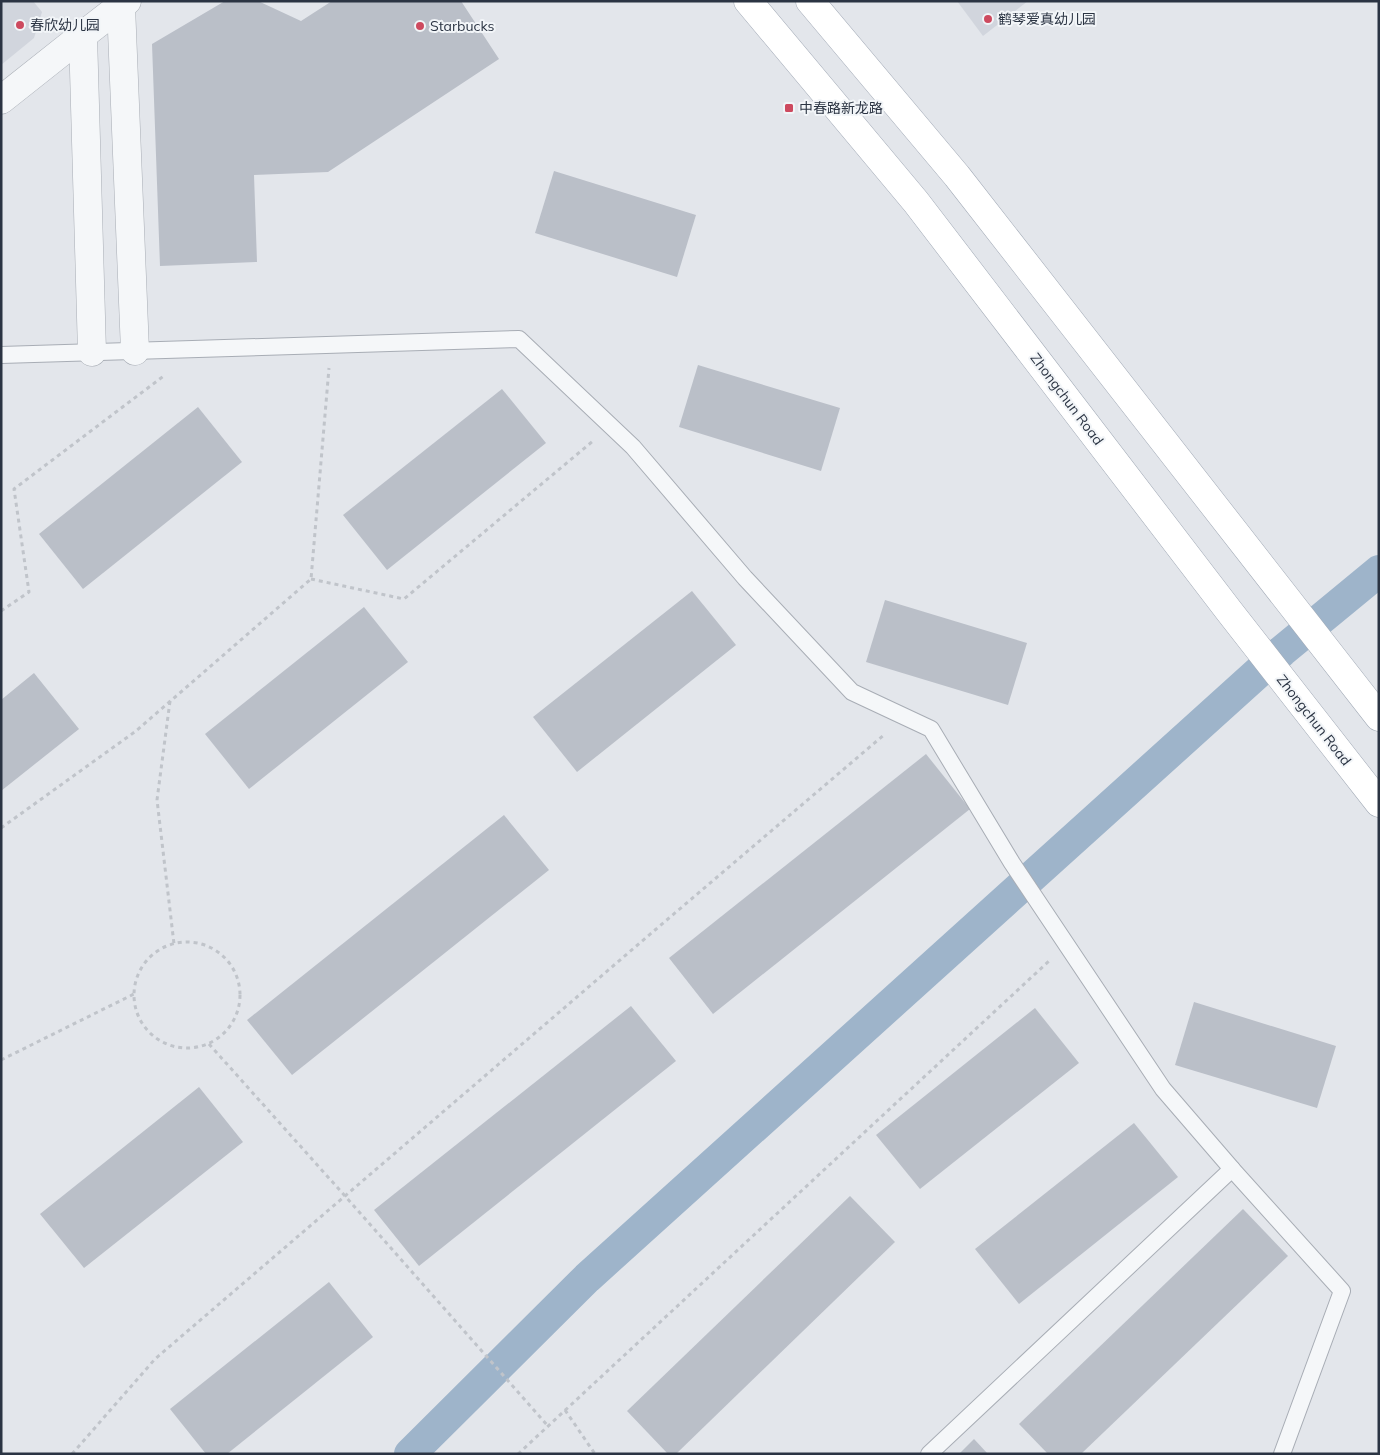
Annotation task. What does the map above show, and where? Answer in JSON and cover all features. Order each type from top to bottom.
[{"type":"main road","name":"Zhongchun Road","points":[[748,1],[916,202],[1229,611],[1379,803]]},
{"type":"main road","points":[[810,1],[957,176],[1379,717]]},
{"type":"street","points":[[1,100],[124,4]]},
{"type":"street","points":[[124,4],[135,351]]},
{"type":"street","points":[[83,35],[92,352]]},
{"type":"street","points":[[89,266],[131,264]]},
{"type":"lane","points":[[1,355],[519,338],[633,447],[745,578],[852,692],[931,729],[1012,863],[1163,1089],[1342,1291],[1282,1454]]},
{"type":"lane","points":[[929,1454],[1232,1169]]},
{"type":"path","points":[[1,828],[136,731],[311,579],[330,344]]},
{"type":"path","points":[[1,611],[29,592],[14,489],[200,348]]},
{"type":"path","points":[[311,579],[404,599],[611,426]]},
{"type":"path","points":[[170,701],[157,800],[174,944]]},
{"type":"path","points":[[72,1454],[155,1359],[647,936],[906,717]]},
{"type":"path","points":[[518,1454],[1064,941]]},
{"type":"path","points":[[192,943],[208,947],[223,956],[234,969],[239,985],[240,1003],[234,1020],[223,1034],[209,1044],[191,1048],[173,1046],[157,1039],[144,1027],[136,1011],[134,994],[137,977],[146,962],[158,950],[174,944],[192,943]]},
{"type":"path","points":[[1,1060],[134,994]]},
{"type":"path","points":[[209,1044],[548,1426]]},
{"type":"path","points":[[565,1410],[595,1454]]},
{"type":"shaded area","name":"春欣幼儿园","points":[[1,1],[33,1],[42,12],[34,38],[1,65]]},
{"type":"shaded area","name":"鹤琴爱真幼儿园","points":[[957,1],[1028,1],[983,36]]},
{"type":"building","points":[[225,1],[258,1],[301,21],[332,1],[461,1],[499,59],[328,172],[254,175],[257,262],[160,266],[152,44]]},
{"type":"building","points":[[554,171],[696,215],[677,277],[535,233]]},
{"type":"building","points":[[698,365],[840,408],[821,471],[679,427]]},
{"type":"building","points":[[502,389],[546,443],[387,570],[343,515]]},
{"type":"building","points":[[198,407],[242,462],[83,589],[39,534]]},
{"type":"building","points":[[692,591],[736,645],[577,772],[533,717]]},
{"type":"building","points":[[885,600],[1027,643],[1008,705],[866,662]]},
{"type":"building","points":[[364,607],[408,662],[249,789],[205,734]]},
{"type":"building","points":[[34,673],[79,729],[1,791],[1,700]]},
{"type":"building","points":[[926,754],[970,809],[713,1014],[669,958]]},
{"type":"building","points":[[504,815],[549,870],[292,1075],[247,1020]]},
{"type":"building","points":[[1194,1002],[1336,1046],[1317,1108],[1175,1065]]},
{"type":"building","points":[[631,1006],[676,1061],[419,1266],[374,1210]]},
{"type":"building","points":[[1035,1008],[1079,1063],[920,1189],[876,1135]]},
{"type":"building","points":[[199,1087],[243,1142],[84,1268],[40,1214]]},
{"type":"building","points":[[1134,1123],[1178,1177],[1019,1304],[975,1249]]},
{"type":"building","points":[[850,1196],[895,1242],[676,1454],[668,1454],[627,1411]]},
{"type":"building","points":[[1243,1209],[1288,1256],[1081,1454],[1048,1454],[1019,1424]]},
{"type":"building","points":[[329,1282],[373,1337],[227,1454],[206,1454],[170,1409]]},
{"type":"building","points":[[974,1439],[988,1454],[959,1454]]},
{"type":"waterway","points":[[410,1454],[587,1278],[1282,651],[1379,571]]},
{"type":"place","name":"鹤琴爱真幼儿园","points":[[988,19]]},
{"type":"place","name":"春欣幼儿园","points":[[20,25]]},
{"type":"place","name":"Starbucks","points":[[420,26]]},
{"type":"place","name":"中春路新龙路","points":[[789,108]]}]
